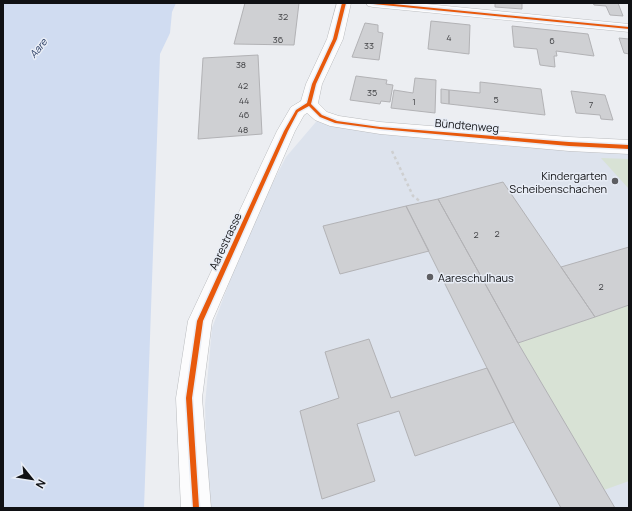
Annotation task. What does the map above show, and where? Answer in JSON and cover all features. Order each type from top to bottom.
[{"type":"street","points":[[309,104],[314,84],[335,39],[344,3]]},
{"type":"street","points":[[373,3],[629,28]]},
{"type":"street","name":"Bündtenweg","points":[[309,104],[321,116],[336,122],[380,128],[569,144],[629,147]]},
{"type":"street","name":"Aarestrasse","points":[[196,508],[189,398],[200,321],[286,132],[297,111],[309,104]]},
{"type":"path","points":[[380,128],[413,196],[421,202]]},
{"type":"shaded area","name":"Aareschulhaus","points":[[321,116],[336,122],[629,147],[629,508],[208,508],[205,405],[212,328],[251,225],[286,157]]},
{"type":"shaded area","points":[[601,158],[629,159],[629,189]]},
{"type":"shaded area","points":[[629,305],[629,481],[604,490],[518,343]]},
{"type":"water","name":"Aare","points":[[3,3],[176,3],[172,12],[170,33],[160,54],[144,508],[3,508]]},
{"type":"building","points":[[245,3],[299,3],[294,45],[234,44]]},
{"type":"building","points":[[495,3],[522,3],[522,9],[495,7]]},
{"type":"building","points":[[593,3],[618,3],[623,16],[610,15],[606,6],[594,5]]},
{"type":"building","points":[[431,21],[470,25],[469,54],[428,49]]},
{"type":"building","points":[[365,23],[378,25],[378,32],[383,33],[379,60],[352,57]]},
{"type":"building","points":[[512,26],[588,34],[594,56],[556,51],[557,56],[554,56],[555,67],[540,65],[537,49],[514,47]]},
{"type":"building","points":[[619,38],[629,39],[629,54],[624,53]]},
{"type":"building","points":[[258,55],[262,134],[198,139],[203,58]]},
{"type":"building","points":[[356,76],[387,80],[386,84],[393,85],[390,102],[381,101],[380,104],[350,100]]},
{"type":"building","points":[[415,78],[436,80],[435,113],[391,108],[394,90],[413,93]]},
{"type":"building","points":[[480,82],[541,89],[545,115],[449,104],[449,90],[480,93]]},
{"type":"building","points":[[441,89],[449,90],[449,104],[441,103]]},
{"type":"building","points":[[571,91],[605,95],[613,120],[601,119],[600,115],[576,113]]},
{"type":"building","points":[[503,182],[595,317],[518,343],[438,199]]},
{"type":"building","points":[[438,199],[518,343],[615,508],[561,508],[514,422],[406,206]]},
{"type":"building","points":[[406,206],[429,251],[340,274],[323,226]]},
{"type":"building","points":[[629,247],[629,305],[595,317],[561,267]]},
{"type":"building","points":[[369,339],[391,398],[487,368],[514,422],[415,456],[399,411],[357,424],[375,481],[322,499],[300,411],[339,398],[325,352]]},
{"type":"cycle path","points":[[309,104],[314,84],[335,39],[344,3]]},
{"type":"cycle path","points":[[373,3],[629,28]]},
{"type":"cycle path","points":[[309,104],[321,116],[336,122],[380,128],[569,144],[629,147]]},
{"type":"cycle path","points":[[196,508],[189,398],[200,321],[286,131],[297,111],[309,104]]},
{"type":"place","name":"Kindergarten Scheibenschachen","points":[[615,181]]},
{"type":"place","name":"Aareschulhaus","points":[[430,277]]}]
